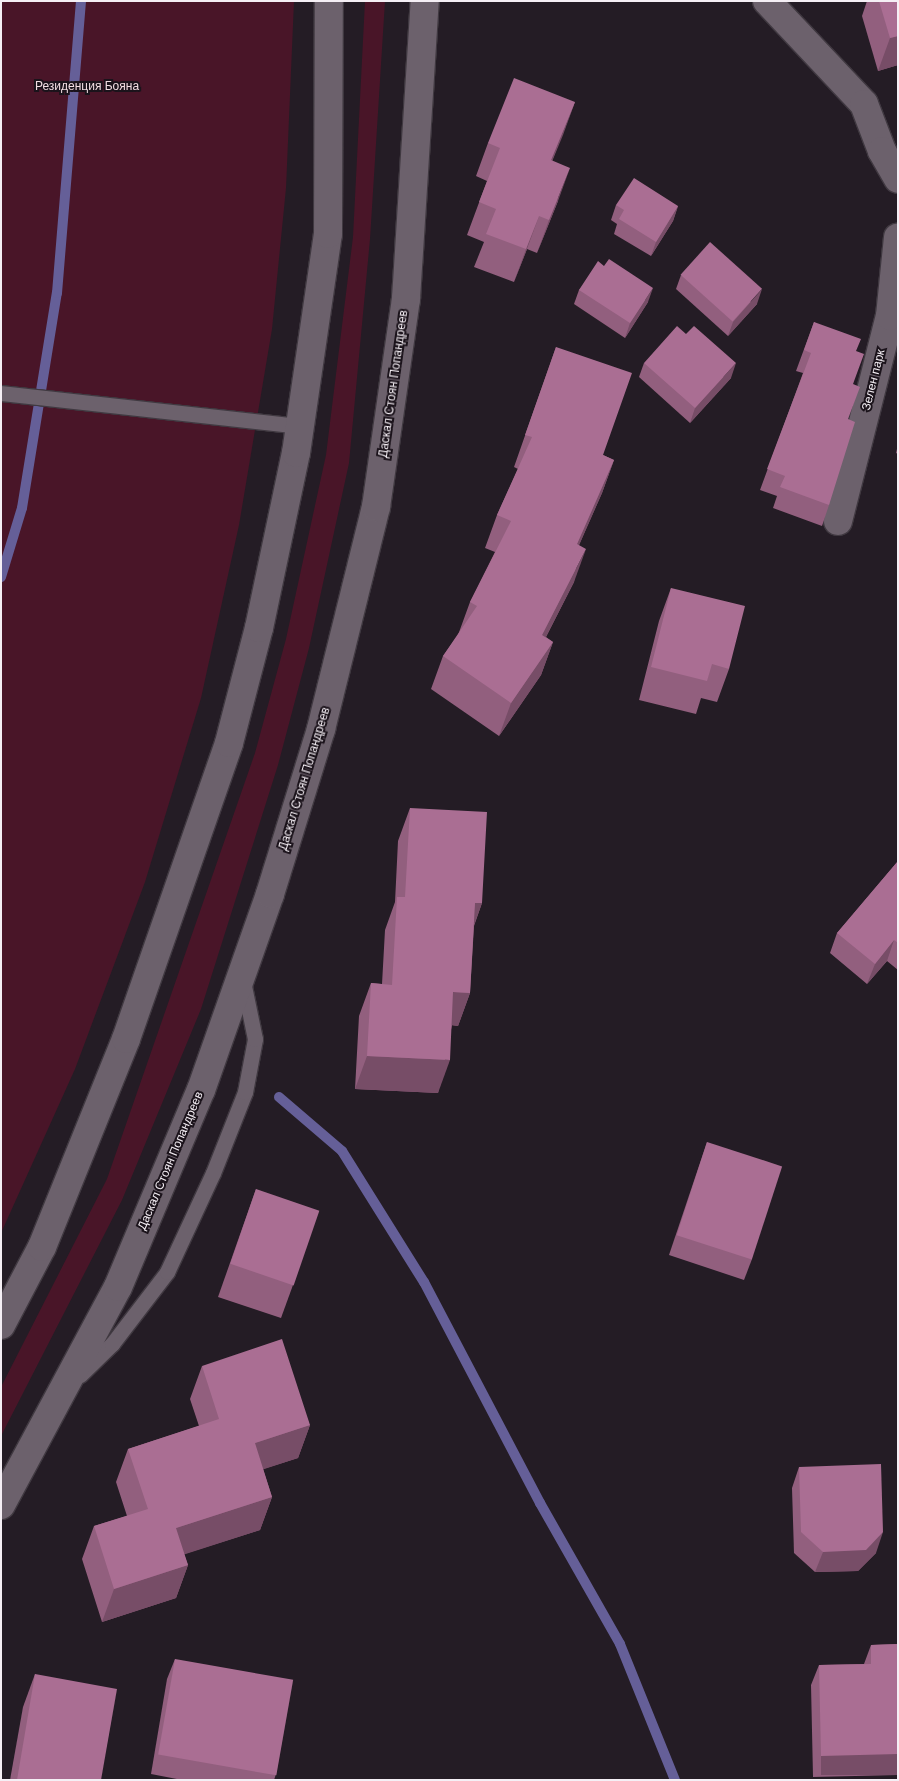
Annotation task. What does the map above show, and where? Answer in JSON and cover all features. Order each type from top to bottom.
[{"type":"main road","points":[[1,1325],[42,1246],[126,1039],[229,743],[258,628],[300,426],[328,234],[330,1]]},
{"type":"main road","name":"Даскал Стоян Попандреев","points":[[1,1505],[118,1287],[201,1090],[242,973],[321,729],[376,507],[406,299],[425,1]]},
{"type":"main road","points":[[767,1],[864,104],[882,151],[898,179]]},
{"type":"main road","name":"Зелен парк","points":[[838,521],[890,316],[898,236]]},
{"type":"lane","points":[[1,393],[300,426]]},
{"type":"lane","points":[[62,1391],[112,1344],[167,1272],[213,1173],[245,1092],[255,1039],[242,973]]},
{"type":"green space","name":"Резиденция Бояна","points":[[1,1],[294,1],[286,188],[272,329],[239,525],[201,698],[145,882],[75,1069],[1,1233]]},
{"type":"green space","points":[[365,1],[385,1],[370,239],[349,463],[309,648],[278,765],[201,1009],[122,1200],[1,1436],[1,1387],[107,1179],[255,753],[286,639],[326,455],[353,237]]},
{"type":"building","points":[[879,1],[898,1],[898,36],[890,38]]},
{"type":"building","points":[[514,78],[575,102],[551,160],[570,168],[549,220],[539,216],[526,249],[486,234],[496,209],[479,202],[500,148],[488,143]]},
{"type":"building","points":[[634,178],[678,206],[656,242],[619,219],[624,210],[616,205]]},
{"type":"building","points":[[710,242],[762,289],[733,322],[681,275]]},
{"type":"building","points":[[609,259],[653,288],[630,323],[579,290],[598,261],[604,266]]},
{"type":"building","points":[[814,322],[861,339],[856,351],[864,354],[853,384],[860,387],[848,419],[855,422],[829,505],[780,487],[785,476],[767,469],[811,353],[804,350]]},
{"type":"building","points":[[677,326],[686,334],[694,326],[736,363],[695,408],[644,363]]},
{"type":"building","points":[[556,347],[632,373],[603,455],[614,460],[577,544],[586,549],[542,635],[553,642],[511,703],[443,656],[477,606],[470,602],[511,521],[497,515],[532,437],[525,435]]},
{"type":"building","points":[[671,588],[745,606],[729,669],[712,664],[707,681],[651,667]]},
{"type":"building","points":[[410,808],[487,812],[482,903],[475,903],[470,993],[453,992],[450,1060],[367,1056],[371,983],[392,985],[397,897],[405,897]]},
{"type":"building","points":[[898,861],[898,943],[894,940],[875,964],[837,933]]},
{"type":"building","points":[[707,1142],[782,1166],[752,1260],[677,1235]]},
{"type":"building","points":[[256,1189],[319,1211],[294,1286],[230,1264]]},
{"type":"building","points":[[282,1339],[310,1425],[255,1443],[272,1497],[176,1528],[188,1565],[114,1589],[94,1526],[148,1509],[128,1449],[219,1419],[202,1366]]},
{"type":"building","points":[[881,1464],[883,1532],[866,1550],[823,1552],[801,1532],[799,1467]]},
{"type":"building","points":[[898,1644],[898,1754],[821,1756],[819,1665],[871,1664],[871,1645]]},
{"type":"building","points":[[175,1659],[293,1680],[276,1775],[158,1755]]},
{"type":"building","points":[[35,1674],[117,1689],[101,1780],[17,1780]]},
{"type":"waterway","points":[[1,577],[22,508],[57,293],[81,1]]},
{"type":"waterway","points":[[279,1097],[342,1151],[424,1282],[540,1503],[620,1644],[675,1780]]}]
